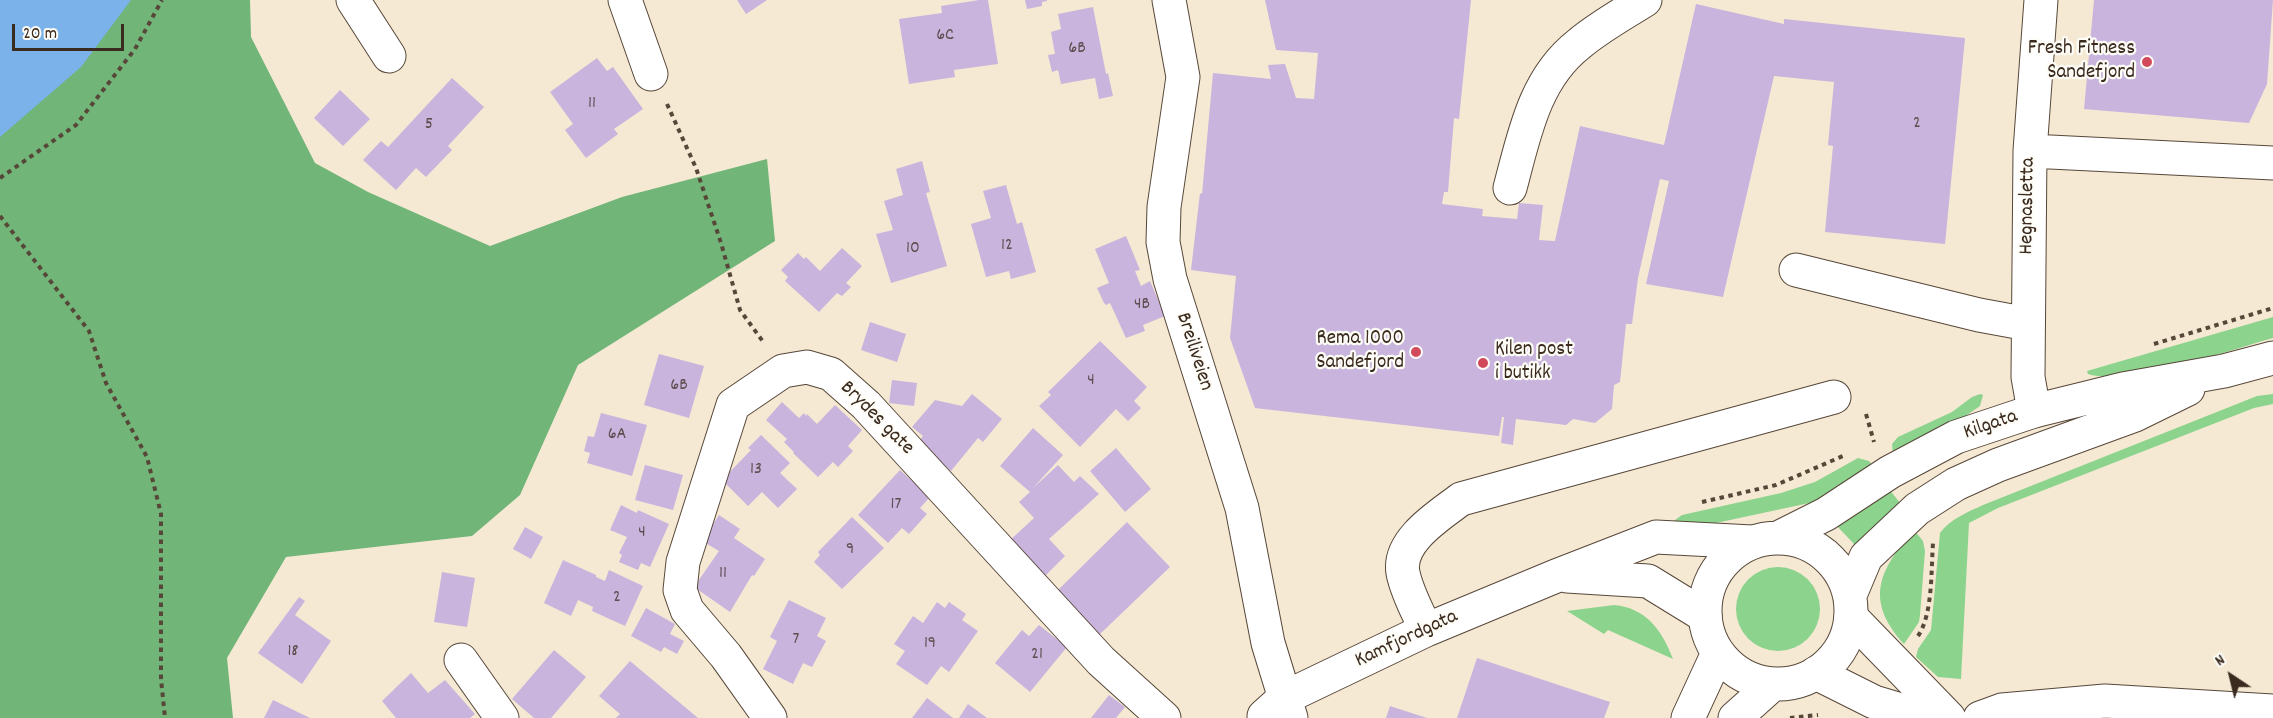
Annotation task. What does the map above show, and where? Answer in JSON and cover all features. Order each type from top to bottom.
[{"type":"street","points":[[353,0],[389,56]]},
{"type":"street","points":[[625,0],[651,74]]},
{"type":"street","name":"Breiliveien","points":[[1169,0],[1183,77],[1164,207],[1163,242],[1170,279],[1242,508],[1279,711]]},
{"type":"street","points":[[1510,188],[1531,110],[1550,74],[1578,44],[1645,0]]},
{"type":"street","name":"Hegnasletta","points":[[2034,411],[2028,377],[2030,151],[2041,0]]},
{"type":"street","points":[[2030,151],[2273,163]]},
{"type":"street","points":[[1796,270],[1978,315],[2028,324]]},
{"type":"street","name":"Kilgata","points":[[1765,540],[1826,514],[1890,472],[1956,437],[2034,411],[2123,389],[2224,371],[2273,358]]},
{"type":"street","name":"Brydes gate","points":[[770,718],[726,656],[687,610],[680,590],[682,571],[733,405],[783,372],[807,367],[831,374],[866,405],[1101,661],[1164,718]]},
{"type":"street","name":"Kilgata","points":[[1850,606],[1866,557],[1917,509],[1956,484],[1998,465],[2135,415],[2224,371]]},
{"type":"street","points":[[1426,630],[1402,571],[1407,549],[1422,528],[1461,499],[1834,398]]},
{"type":"street","name":"Kamfjordgata","points":[[1279,711],[1426,630],[1656,537],[1765,540]]},
{"type":"street","points":[[1765,540],[1804,542],[1827,556],[1841,574],[1850,606],[1845,639],[1834,658],[1816,673],[1796,682],[1773,684],[1758,681],[1742,673],[1718,653],[1709,636],[1705,616],[1706,596],[1713,577],[1729,556],[1765,540]]},
{"type":"street","name":"Kamfjordgata","points":[[1556,576],[1648,581],[1705,616]]},
{"type":"street","points":[[1850,606],[1949,718]]},
{"type":"street","points":[[1688,718],[1718,653]]},
{"type":"street","points":[[461,660],[502,718]]},
{"type":"street","points":[[1816,673],[1874,702],[1928,718]]},
{"type":"street","points":[[1735,718],[1773,684]]},
{"type":"street","points":[[1980,718],[2002,710],[2105,701],[2273,711]]},
{"type":"path","points":[[0,178],[76,125],[135,49],[162,0]]},
{"type":"path","points":[[651,74],[696,168],[740,310],[766,344]]},
{"type":"path","points":[[0,216],[89,331],[106,383],[147,457],[161,514],[161,679],[165,718]]},
{"type":"path","points":[[2151,345],[2273,308]]},
{"type":"path","points":[[1864,448],[1875,443]]},
{"type":"path","points":[[1700,502],[1776,485],[1853,453]]},
{"type":"path","points":[[1914,642],[1923,628],[1927,613],[1933,538]]},
{"type":"green space","points":[[0,0],[250,0],[251,37],[315,163],[368,192],[490,246],[622,197],[767,159],[775,241],[578,365],[520,495],[472,536],[286,557],[227,658],[233,718],[0,718]]},
{"type":"green space","points":[[2273,317],[2273,338],[2202,359],[2151,372],[2127,375],[2105,376],[2088,374],[2087,371]]},
{"type":"green space","points":[[2273,394],[2273,404],[2254,408],[1998,508],[1969,523],[1961,679],[1938,677],[1916,657],[1918,649],[1931,630],[1940,533],[1954,520],[1983,505],[2257,396]]},
{"type":"green space","points":[[1983,395],[1980,406],[1951,426],[1893,454],[1892,444],[1898,437],[1952,412],[1972,397]]},
{"type":"green space","points":[[1858,458],[1869,461],[1873,466],[1814,502],[1716,523],[1671,523],[1682,515],[1781,493],[1815,482]]},
{"type":"green space","points":[[1889,489],[1900,503],[1857,545],[1854,544],[1836,525]]},
{"type":"green space","points":[[1914,530],[1923,541],[1925,551],[1920,615],[1919,622],[1904,644],[1884,613],[1880,599],[1881,586],[1892,558]]},
{"type":"green space","points":[[1778,567],[1794,570],[1808,579],[1817,593],[1820,609],[1817,625],[1808,639],[1794,648],[1778,651],[1762,648],[1748,639],[1739,625],[1736,609],[1739,593],[1748,579],[1762,570]]},
{"type":"green space","points":[[1614,605],[1635,611],[1651,622],[1664,639],[1673,659],[1608,630],[1604,634],[1567,611]]},
{"type":"water","points":[[0,0],[131,0],[81,67],[0,137]]},
{"type":"building","points":[[737,0],[767,0],[746,14]]},
{"type":"building","points":[[988,0],[998,64],[954,70],[955,77],[909,84],[899,19],[942,13],[941,6]]},
{"type":"building","points":[[1025,0],[1047,1],[1042,2],[1042,6],[1027,9]]},
{"type":"building","points":[[1265,0],[1471,0],[1459,119],[1454,118],[1448,192],[1444,192],[1442,204],[1483,209],[1482,216],[1517,219],[1519,203],[1543,205],[1539,240],[1555,241],[1580,126],[1664,145],[1696,4],[1784,24],[1784,19],[1965,38],[1945,244],[1825,232],[1833,146],[1828,145],[1834,82],[1774,76],[1723,297],[1646,284],[1669,181],[1660,179],[1638,278],[1632,324],[1626,324],[1620,382],[1614,385],[1612,409],[1595,423],[1573,419],[1566,425],[1516,419],[1513,445],[1501,443],[1504,417],[1502,417],[1499,436],[1255,408],[1230,338],[1236,276],[1191,270],[1200,193],[1202,194],[1213,73],[1271,79],[1268,65],[1285,64],[1296,98],[1314,99],[1318,53],[1276,50]]},
{"type":"building","points":[[2094,0],[2273,0],[2267,84],[2249,123],[2084,109]]},
{"type":"building","points":[[1093,7],[1106,74],[1108,73],[1113,96],[1099,99],[1095,78],[1061,84],[1058,70],[1052,72],[1048,55],[1055,54],[1051,32],[1061,29],[1058,14]]},
{"type":"building","points":[[597,58],[607,71],[613,67],[643,109],[614,129],[618,134],[586,158],[565,130],[573,124],[550,92]]},
{"type":"building","points":[[452,78],[484,107],[448,146],[452,150],[426,177],[416,168],[396,190],[363,160],[381,141],[388,147]]},
{"type":"building","points":[[340,90],[370,119],[343,146],[314,118]]},
{"type":"building","points":[[922,161],[930,192],[926,193],[947,266],[891,283],[876,234],[893,230],[884,201],[903,195],[896,169]]},
{"type":"building","points":[[1006,185],[1017,224],[1022,222],[1036,272],[1011,279],[1009,271],[986,277],[971,224],[991,218],[983,191]]},
{"type":"building","points":[[1126,236],[1140,270],[1135,271],[1141,286],[1150,281],[1165,316],[1143,325],[1145,331],[1126,338],[1110,303],[1106,305],[1104,303],[1097,288],[1109,283],[1095,249]]},
{"type":"building","points":[[842,248],[862,266],[846,283],[851,287],[842,296],[837,293],[819,312],[785,281],[788,277],[781,270],[798,253],[804,259],[806,257],[820,271]]},
{"type":"building","points":[[870,322],[906,334],[897,362],[861,350]]},
{"type":"building","points":[[1100,341],[1147,387],[1134,401],[1141,408],[1128,421],[1116,409],[1080,447],[1039,406],[1051,395],[1048,392]]},
{"type":"building","points":[[659,354],[704,366],[689,418],[644,405]]},
{"type":"building","points":[[892,380],[917,383],[914,406],[889,403]]},
{"type":"building","points":[[972,394],[1002,419],[983,442],[978,438],[951,471],[918,443],[923,436],[912,427],[935,400],[962,406]]},
{"type":"building","points":[[782,402],[799,418],[804,413],[806,416],[807,414],[817,424],[835,405],[862,430],[848,446],[853,451],[838,467],[833,462],[818,477],[784,442],[787,439],[766,420]]},
{"type":"building","points":[[601,413],[647,425],[632,476],[587,463],[590,453],[584,451],[588,436],[594,437]]},
{"type":"building","points":[[1033,428],[1063,455],[1033,488],[1058,465],[1074,482],[1080,476],[1099,494],[1049,539],[1065,556],[1044,577],[1008,542],[1034,518],[1019,502],[1030,492],[1000,466]]},
{"type":"building","points":[[761,435],[790,463],[780,473],[797,489],[778,508],[762,492],[748,506],[722,480],[751,450],[748,448]]},
{"type":"building","points":[[1116,448],[1151,489],[1125,512],[1090,471]]},
{"type":"building","points":[[645,465],[683,475],[673,510],[635,500]]},
{"type":"building","points":[[900,470],[930,497],[920,508],[927,514],[909,534],[902,528],[888,543],[858,515]]},
{"type":"building","points":[[621,505],[669,524],[650,567],[641,563],[638,570],[619,562],[622,555],[619,553],[627,537],[610,530]]},
{"type":"building","points":[[719,515],[740,529],[734,538],[765,559],[754,576],[752,575],[730,612],[694,587],[719,551],[702,541]]},
{"type":"building","points":[[852,517],[884,548],[842,589],[814,562],[820,555],[818,552]]},
{"type":"building","points":[[1127,522],[1170,567],[1098,636],[1056,592]]},
{"type":"building","points":[[525,527],[543,537],[531,559],[513,549]]},
{"type":"building","points":[[563,560],[605,581],[609,570],[643,586],[625,626],[592,611],[593,607],[578,600],[571,616],[544,603]]},
{"type":"building","points":[[442,572],[475,578],[467,627],[434,622]]},
{"type":"building","points":[[299,597],[305,601],[295,615],[331,641],[302,684],[258,653]]},
{"type":"building","points":[[789,600],[826,618],[817,636],[826,641],[812,667],[803,663],[793,684],[763,669],[777,641],[770,637]]},
{"type":"building","points":[[937,602],[945,608],[949,602],[966,614],[962,620],[978,631],[949,672],[941,666],[927,685],[896,664],[905,651],[894,644],[913,616],[923,623]]},
{"type":"building","points":[[646,608],[675,624],[670,634],[684,641],[677,654],[664,647],[661,652],[631,636]]},
{"type":"building","points":[[1039,625],[1067,647],[1030,692],[995,663],[1022,630],[1029,636]]},
{"type":"building","points":[[554,650],[586,677],[551,718],[534,718],[512,699]]},
{"type":"building","points":[[1477,658],[1610,702],[1604,718],[1457,718]]},
{"type":"building","points":[[630,661],[698,718],[616,718],[620,714],[599,696]]},
{"type":"building","points":[[411,673],[428,693],[445,680],[475,714],[470,718],[396,718],[382,701]]},
{"type":"building","points":[[1109,695],[1125,707],[1116,718],[1091,718]]},
{"type":"building","points":[[927,698],[953,718],[912,718]]},
{"type":"building","points":[[273,700],[310,718],[264,718]]},
{"type":"building","points":[[968,704],[987,718],[959,718]]},
{"type":"building","points":[[1390,706],[1427,718],[1386,718]]},
{"type":"place","name":"Fresh Fitness Sandefjord","points":[[2147,62]]},
{"type":"place","name":"Rema 1000 Sandefjord","points":[[1416,352]]},
{"type":"place","name":"Kilen post i butikk","points":[[1483,363]]}]
